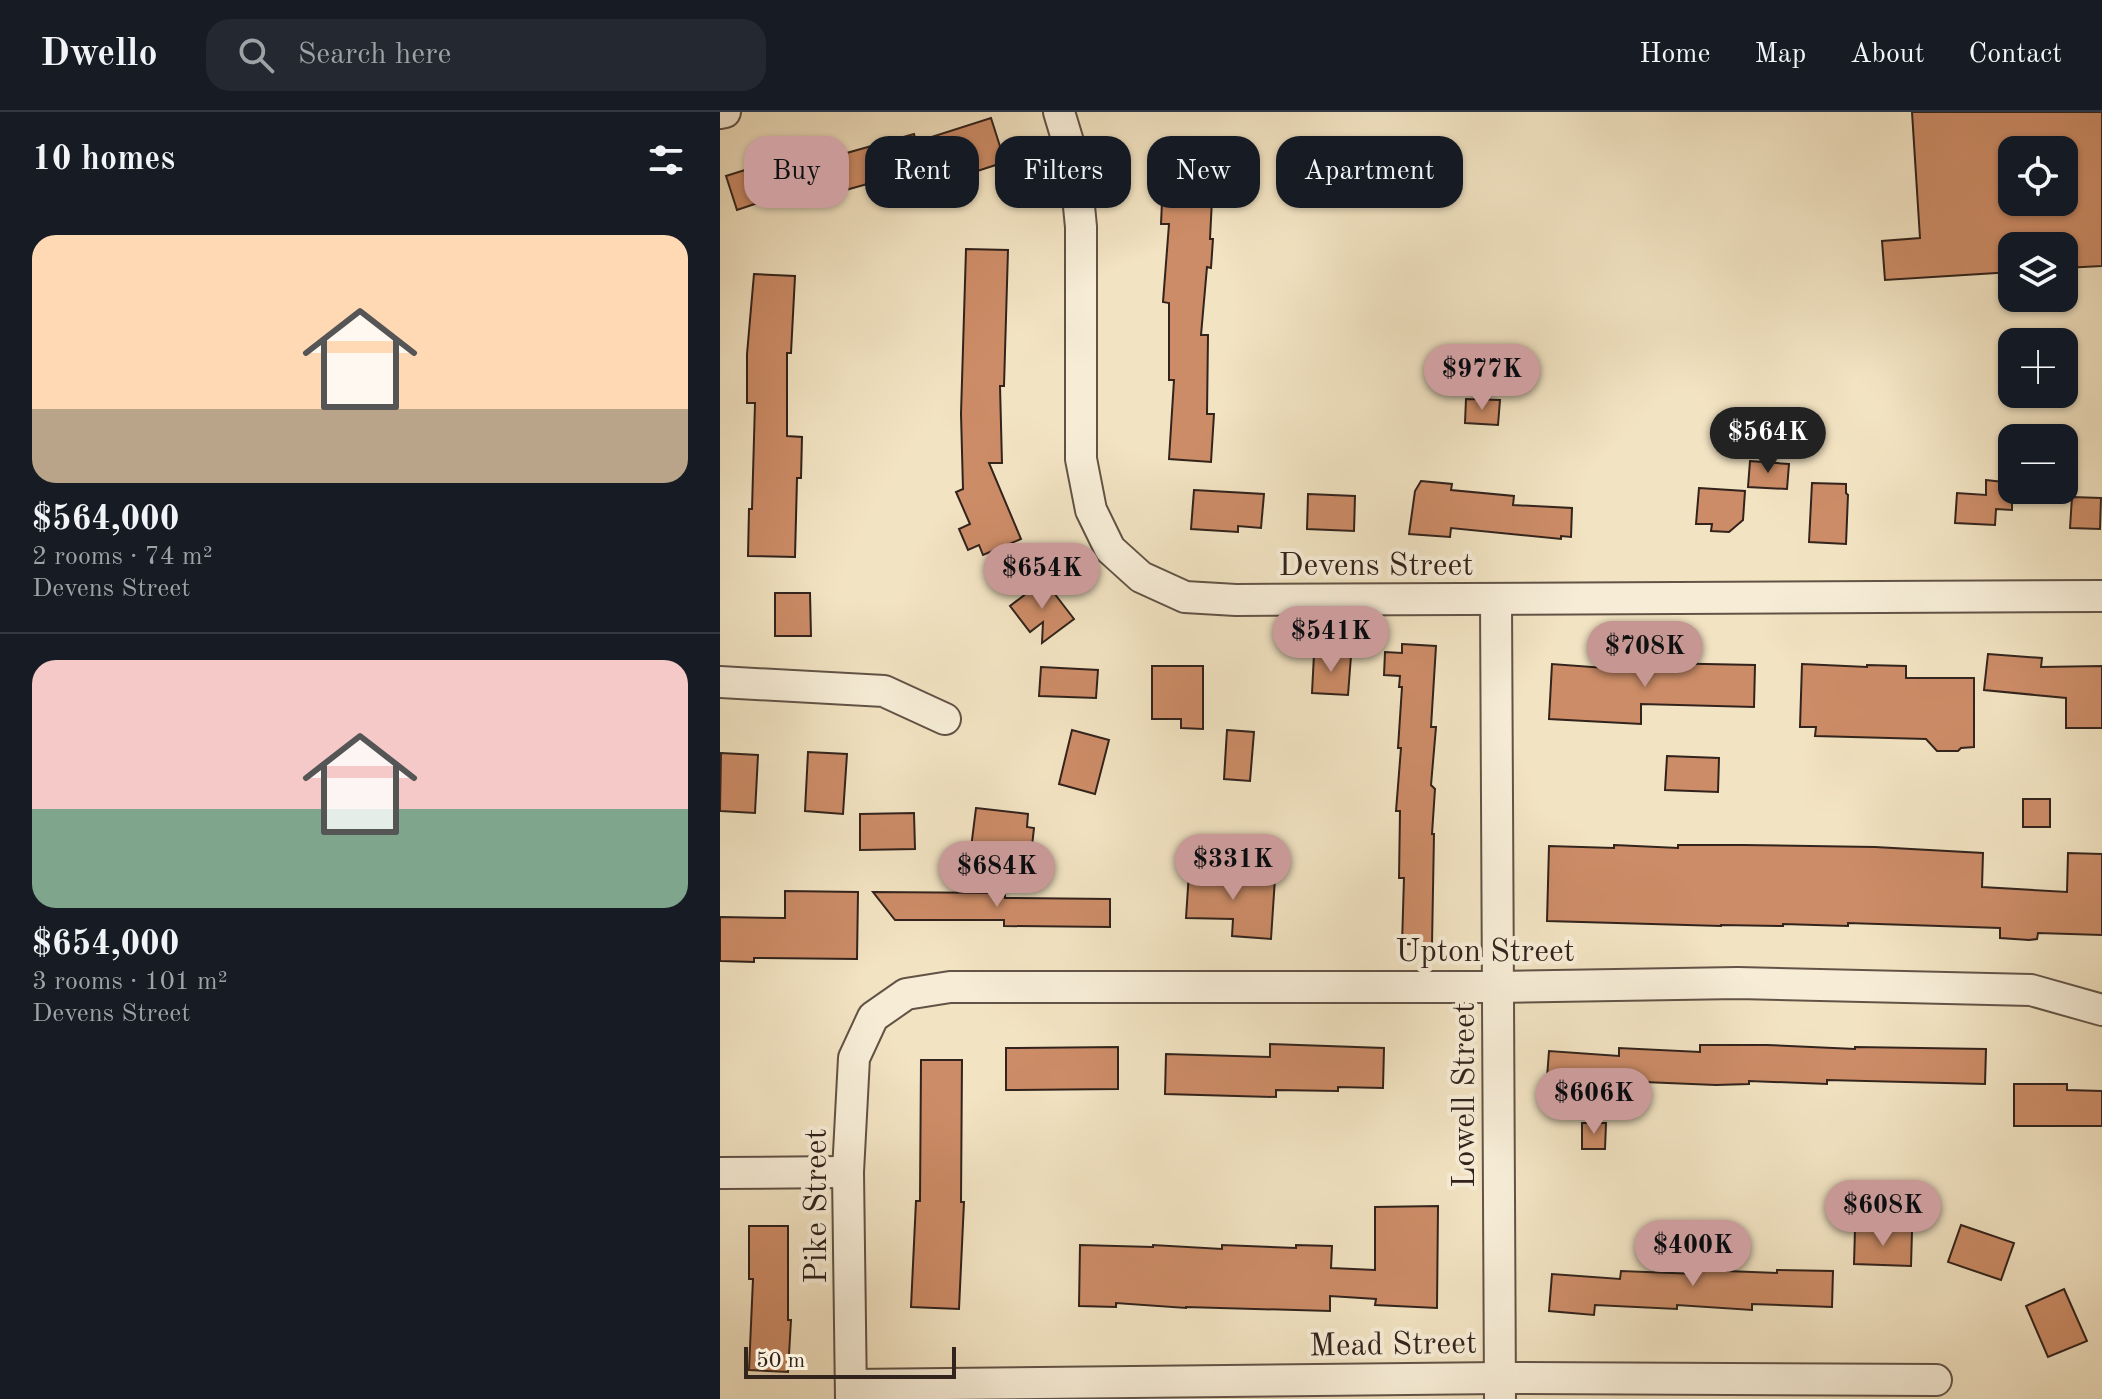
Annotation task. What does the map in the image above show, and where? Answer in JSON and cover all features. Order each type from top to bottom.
[{"type":"street","name":"Devens Street","points":[[1059,112],[1075,165],[1081,227],[1081,459],[1091,510],[1110,549],[1141,577],[1185,597],[1236,600],[2102,596]]},
{"type":"street","name":"Lowell Street","points":[[1496,600],[1500,1389]]},
{"type":"street","points":[[720,682],[884,691],[945,719]]},
{"type":"street","name":"Upton Street","points":[[873,1017],[906,994],[950,987],[1498,987],[1738,983],[2031,990],[2102,1010]]},
{"type":"street","name":"Pike Street","points":[[851,1392],[848,1172],[854,1058],[873,1017]]},
{"type":"street","points":[[720,1173],[848,1172]]},
{"type":"street","name":"Mead Street","points":[[851,1392],[1500,1389],[1936,1380]]},
{"type":"building","points":[[1912,112],[2102,112],[2102,266],[2078,267],[2078,232],[1998,232],[1998,273],[1885,280],[1882,241],[1920,238]]},
{"type":"building","points":[[991,118],[997,136],[995,165],[979,170],[979,136],[935,136]]},
{"type":"building","points":[[865,148],[865,185],[849,189],[849,152]]},
{"type":"building","points":[[744,170],[744,208],[737,210],[726,176]]},
{"type":"building","points":[[1162,208],[1212,208],[1211,268],[1207,267],[1201,335],[1208,335],[1207,414],[1214,414],[1211,462],[1169,459],[1174,380],[1169,380],[1169,303],[1163,302],[1169,224],[1161,224]]},
{"type":"building","points":[[966,249],[1008,250],[1004,386],[1000,386],[1002,463],[989,463],[1021,539],[983,555],[979,545],[968,550],[959,529],[970,524],[956,492],[963,489],[961,414]]},
{"type":"building","points":[[754,274],[795,276],[791,353],[787,353],[787,436],[802,437],[801,478],[797,478],[795,557],[748,556],[755,403],[747,403],[747,354]]},
{"type":"building","points":[[1466,399],[1500,400],[1498,425],[1465,423]]},
{"type":"building","points":[[1750,461],[1789,464],[1787,489],[1748,487]]},
{"type":"building","points":[[1986,480],[1998,481],[1998,504],[2012,504],[2012,510],[1996,509],[1995,525],[1955,523],[1957,493],[1986,495]]},
{"type":"building","points":[[1421,481],[1452,484],[1451,490],[1514,496],[1513,505],[1572,508],[1571,537],[1561,536],[1561,539],[1451,528],[1450,537],[1409,534],[1415,491]]},
{"type":"building","points":[[1812,483],[1846,484],[1846,544],[1809,542]]},
{"type":"building","points":[[1699,488],[1745,491],[1743,520],[1729,532],[1711,531],[1712,524],[1696,524]]},
{"type":"building","points":[[1194,490],[1264,494],[1261,528],[1238,526],[1238,532],[1191,529]]},
{"type":"building","points":[[1308,494],[1355,496],[1354,531],[1307,529]]},
{"type":"building","points":[[2078,497],[2101,498],[2100,529],[2070,528],[2072,504],[2078,504]]},
{"type":"building","points":[[1044,580],[1074,619],[1042,643],[1043,622],[1030,632],[1010,606]]},
{"type":"building","points":[[775,593],[810,593],[811,636],[775,636]]},
{"type":"building","points":[[1402,644],[1436,646],[1431,727],[1436,727],[1431,785],[1435,789],[1432,945],[1402,944],[1404,878],[1399,878],[1400,811],[1396,811],[1402,687],[1399,687],[1400,676],[1384,675],[1385,652],[1402,653]]},
{"type":"building","points":[[1314,654],[1351,656],[1348,695],[1312,693]]},
{"type":"building","points":[[1988,654],[2042,658],[2041,667],[2102,666],[2102,728],[2066,728],[2066,698],[1984,690]]},
{"type":"building","points":[[1605,662],[1755,665],[1754,707],[1641,704],[1641,724],[1549,719],[1552,664],[1605,668]]},
{"type":"building","points":[[1802,664],[1906,666],[1906,678],[1974,678],[1974,747],[1937,751],[1926,739],[1815,736],[1816,727],[1800,727]]},
{"type":"building","points":[[1152,666],[1203,666],[1203,729],[1181,728],[1181,719],[1152,719]]},
{"type":"building","points":[[1041,667],[1098,670],[1096,698],[1039,696]]},
{"type":"building","points":[[1072,730],[1109,740],[1095,794],[1059,784]]},
{"type":"building","points":[[1227,730],[1254,732],[1250,781],[1224,779]]},
{"type":"building","points":[[808,752],[847,754],[843,814],[805,811]]},
{"type":"building","points":[[721,753],[758,755],[755,813],[720,811]]},
{"type":"building","points":[[1667,756],[1719,758],[1718,792],[1665,790]]},
{"type":"building","points":[[2023,799],[2050,799],[2050,827],[2023,827]]},
{"type":"building","points":[[976,808],[1028,814],[1027,827],[1034,828],[1031,855],[971,848]]},
{"type":"building","points":[[914,813],[915,849],[860,850],[860,814]]},
{"type":"building","points":[[1614,845],[1678,848],[1678,845],[1875,847],[1983,853],[1982,887],[2067,892],[2068,853],[2102,854],[2102,935],[2038,933],[2037,939],[2029,940],[2000,938],[2000,928],[1848,923],[1848,926],[1721,926],[1547,921],[1549,846],[1614,848]]},
{"type":"building","points":[[1189,872],[1275,878],[1271,939],[1232,936],[1233,919],[1186,918]]},
{"type":"building","points":[[785,891],[858,892],[857,959],[754,958],[754,962],[720,961],[720,917],[785,918]]},
{"type":"building","points":[[873,892],[1005,893],[1005,898],[1110,899],[1110,927],[1004,926],[1004,920],[895,920]]},
{"type":"building","points":[[1270,1044],[1384,1048],[1383,1088],[1276,1090],[1276,1097],[1165,1094],[1166,1054],[1270,1057]]},
{"type":"building","points":[[1700,1045],[1986,1049],[1985,1084],[1827,1080],[1827,1084],[1749,1081],[1749,1084],[1716,1085],[1547,1078],[1549,1051],[1619,1056],[1619,1048],[1700,1052]]},
{"type":"building","points":[[1118,1047],[1118,1089],[1006,1090],[1006,1048]]},
{"type":"building","points":[[921,1060],[962,1060],[961,1202],[964,1202],[959,1309],[911,1307],[916,1201],[920,1201]]},
{"type":"building","points":[[2014,1084],[2067,1084],[2067,1090],[2102,1091],[2102,1126],[2014,1126]]},
{"type":"building","points":[[1582,1123],[1606,1123],[1605,1149],[1582,1149]]},
{"type":"building","points":[[1438,1206],[1437,1308],[1375,1305],[1376,1299],[1330,1296],[1330,1311],[1116,1303],[1116,1307],[1079,1306],[1080,1245],[1222,1249],[1222,1245],[1332,1246],[1331,1268],[1375,1270],[1375,1207]]},
{"type":"building","points":[[1961,1225],[2014,1243],[2001,1280],[1948,1262]]},
{"type":"building","points":[[749,1226],[788,1226],[788,1320],[791,1320],[788,1372],[749,1370],[753,1279],[749,1279]]},
{"type":"building","points":[[1855,1229],[1912,1231],[1911,1266],[1854,1264]]},
{"type":"building","points":[[1698,1245],[1728,1247],[1727,1271],[1833,1271],[1832,1307],[1752,1304],[1752,1310],[1677,1305],[1677,1309],[1595,1305],[1594,1315],[1549,1311],[1552,1274],[1620,1279],[1621,1271],[1697,1274]]},
{"type":"building","points":[[2064,1289],[2087,1341],[2048,1357],[2026,1306]]}]
